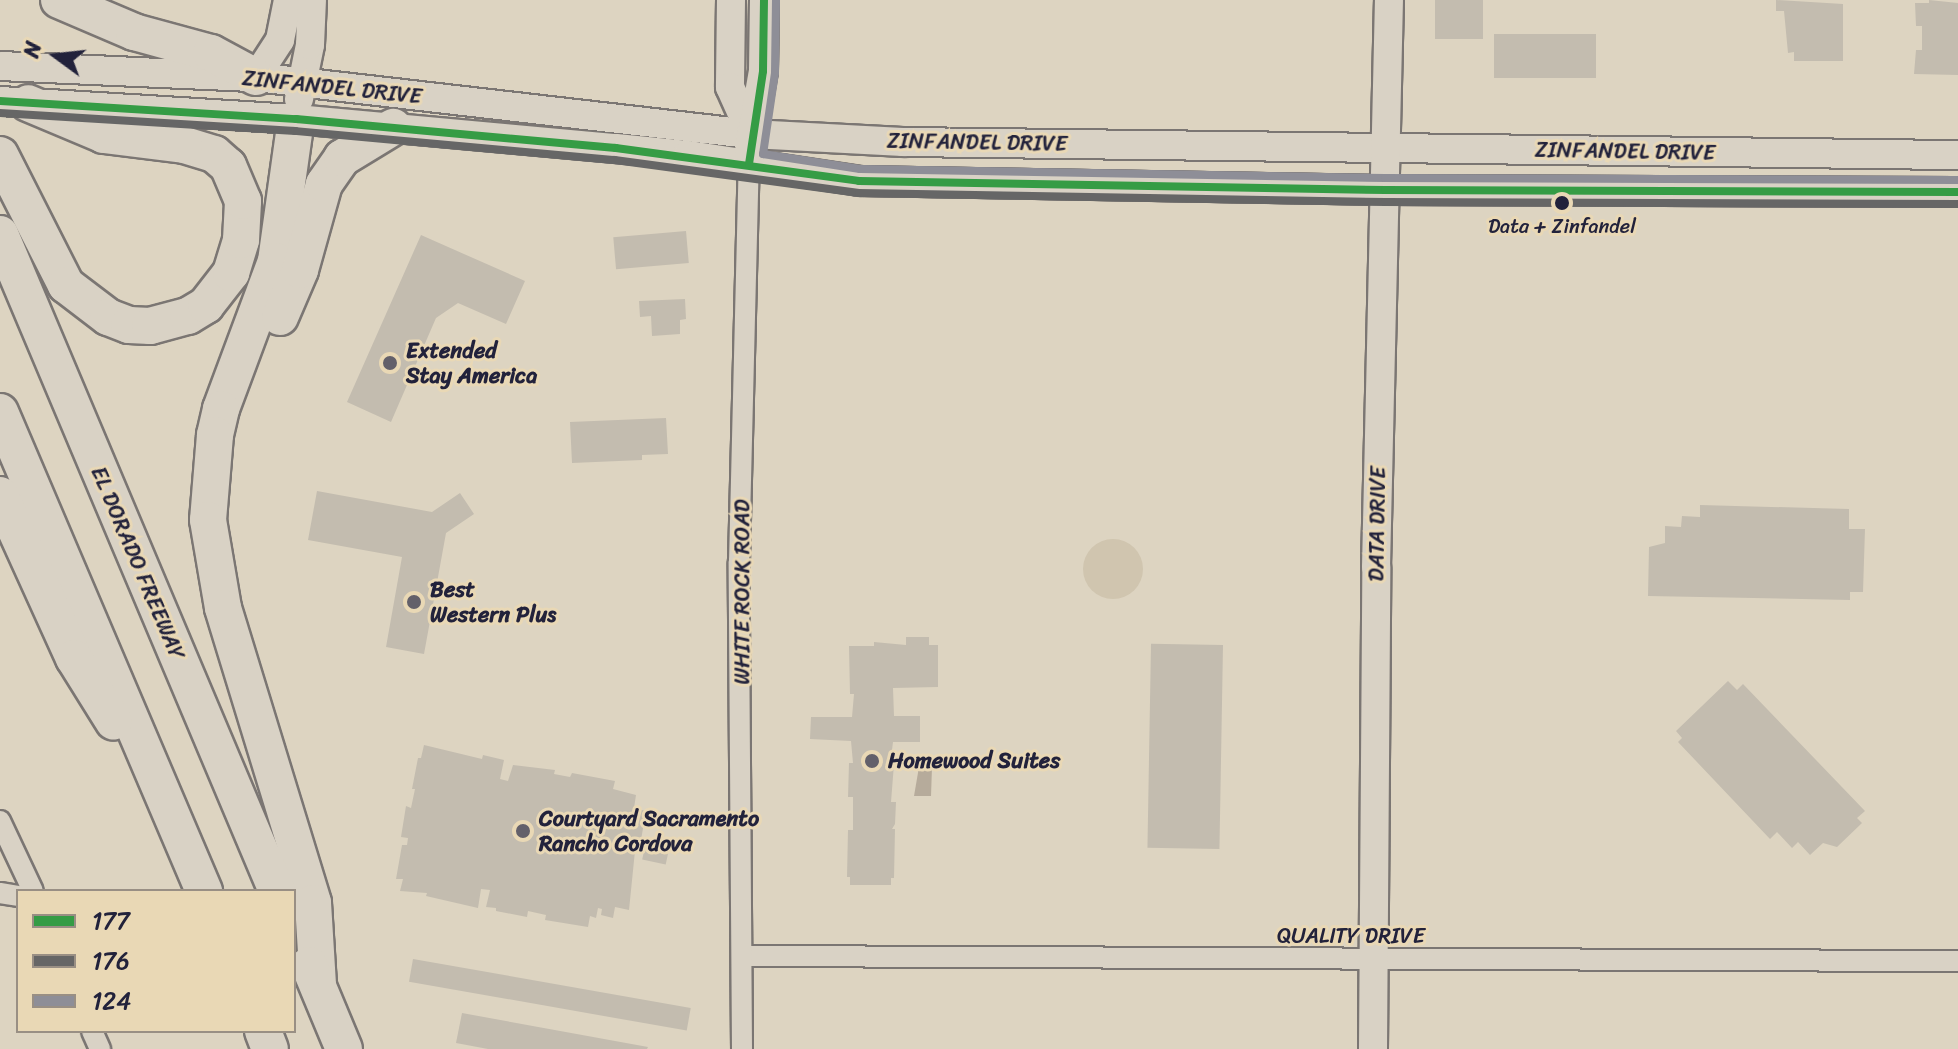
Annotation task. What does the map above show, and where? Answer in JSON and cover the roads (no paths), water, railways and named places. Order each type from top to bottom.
[{"type":"highway","points":[[59,0],[134,32],[211,53],[256,77]]},
{"type":"highway","points":[[0,155],[66,285],[108,317],[129,325],[150,326],[179,319],[206,305],[231,273],[241,240],[243,201],[228,166],[214,154],[184,145],[104,135],[14,102]]},
{"type":"highway","points":[[296,119],[276,261],[221,409],[211,463],[208,520],[211,552],[223,608],[313,903],[318,985]]},
{"type":"highway","points":[[221,409],[262,353],[289,298],[324,184],[342,158],[393,127]]},
{"type":"highway","name":"EL DORADO FREEWAY","points":[[0,234],[276,889]]},
{"type":"highway","points":[[0,412],[203,889]]},
{"type":"highway","points":[[0,495],[74,658],[173,817]]},
{"type":"highway","points":[[296,935],[344,1049]]},
{"type":"main road","points":[[256,77],[280,40],[288,0]]},
{"type":"main road","points":[[127,72],[184,92],[278,106],[296,119],[310,45],[312,0]]},
{"type":"main road","name":"WHITE ROCK ROAD","points":[[731,0],[730,87],[751,134]]},
{"type":"main road","name":"WHITE ROCK ROAD","points":[[749,164],[751,134],[763,71],[764,0]]},
{"type":"main road","name":"DATA DRIVE","points":[[1373,1049],[1376,593],[1389,0]]},
{"type":"main road","name":"ZINFANDEL DRIVE","points":[[11,67],[256,77],[751,134],[903,142],[1958,155]]},
{"type":"main road","name":"ZINFANDEL DRIVE","points":[[14,102],[393,127],[688,155],[859,181],[1385,190],[1958,192]]},
{"type":"main road","points":[[919,181],[938,169],[1095,168],[1105,162],[1116,145]]},
{"type":"main road","points":[[1116,184],[1129,167],[1144,161],[1186,160],[1200,145]]},
{"type":"street","name":"WHITE ROCK ROAD","points":[[742,1049],[744,956],[739,562],[749,164]]},
{"type":"street","points":[[0,821],[32,889]]},
{"type":"street","name":"QUALITY DRIVE","points":[[744,956],[1958,961]]},
{"type":"place","name":"Data + Zinfandel","points":[[1562,203]]},
{"type":"place","name":"Extended Stay America","points":[[390,363]]},
{"type":"place","name":"Best Western Plus","points":[[414,602]]},
{"type":"place","name":"Homewood Suites","points":[[872,761]]},
{"type":"place","name":"Courtyard Sacramento Rancho Cordova","points":[[523,831]]}]
